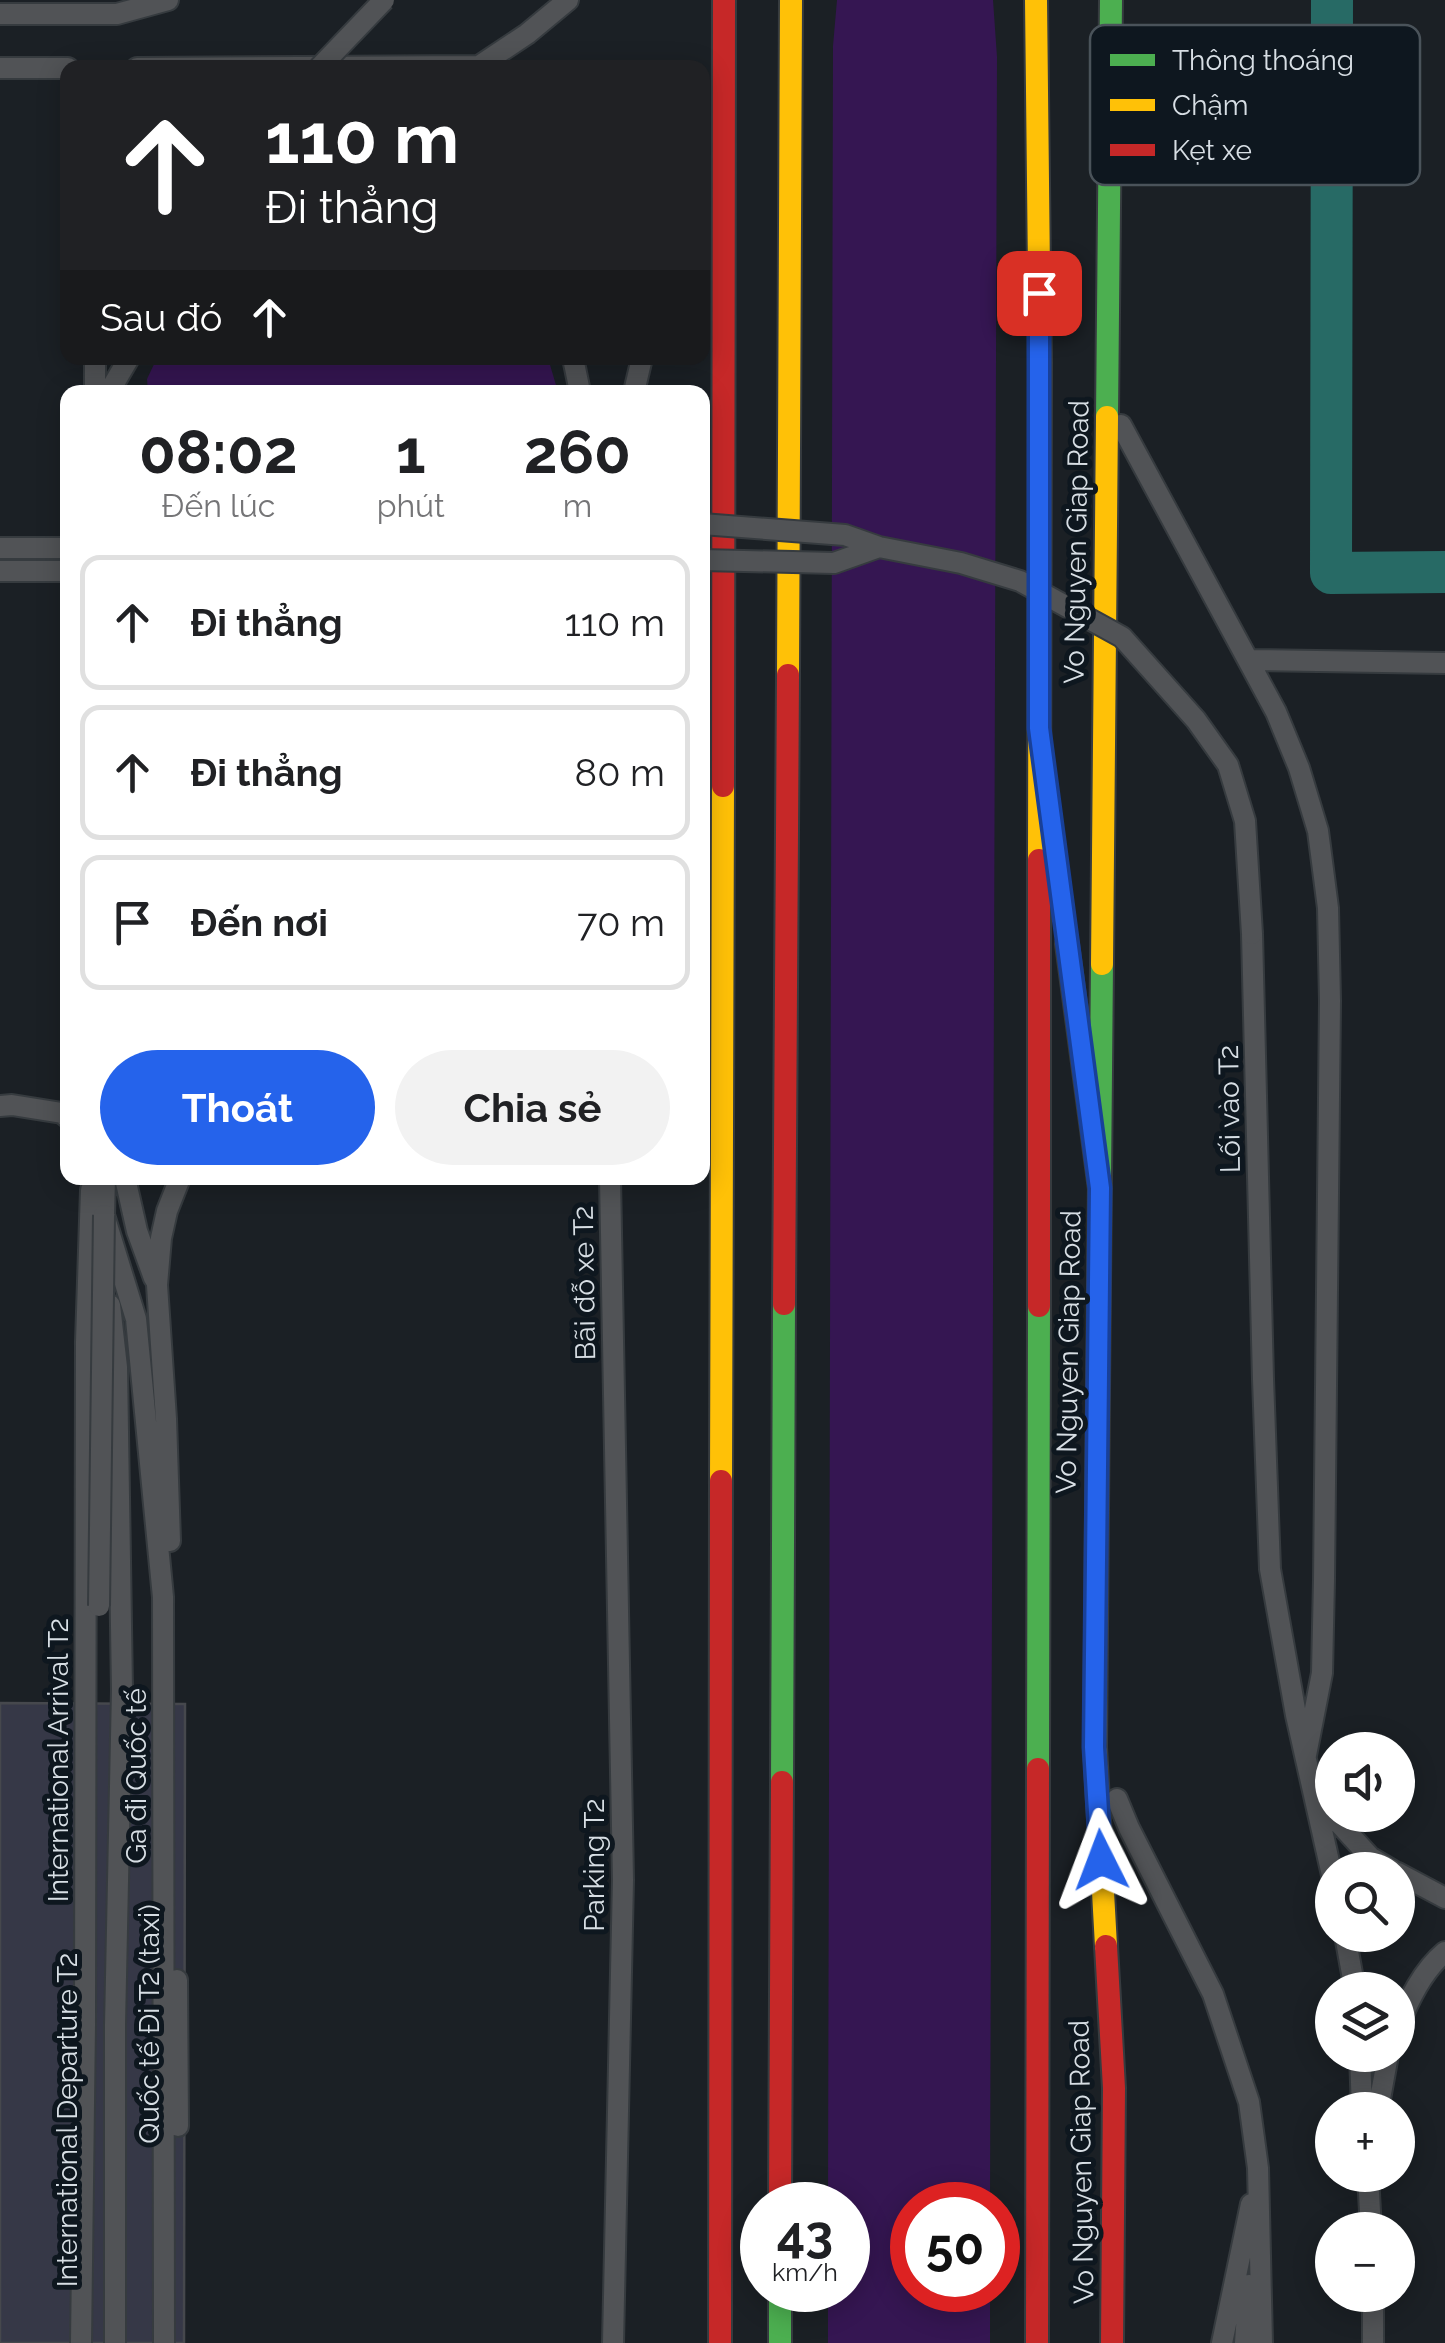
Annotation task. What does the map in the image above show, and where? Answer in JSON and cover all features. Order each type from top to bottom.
[{"type":"main road","points":[[720,2343],[724,0]]},
{"type":"main road","points":[[780,2182],[791,0]]},
{"type":"main road","name":"Vo Nguyen Giap Road","points":[[1036,0],[1040,363],[1037,2343]]},
{"type":"main road","name":"Vo Nguyen Giap Road","points":[[1111,0],[1111,25]]},
{"type":"main road","name":"Vo Nguyen Giap Road","points":[[1109,185],[1094,1747],[1114,2088],[1112,2343]]},
{"type":"main road","points":[[1039,728],[1100,1188]]},
{"type":"main road","points":[[780,2312],[780,2343]]},
{"type":"lane","points":[[0,14],[117,14],[168,0]]},
{"type":"lane","points":[[327,60],[384,0]]},
{"type":"lane","points":[[490,60],[568,0]]},
{"type":"lane","points":[[0,68],[60,68]]},
{"type":"lane","points":[[1107,400],[1276,712],[1299,768],[1318,831],[1328,908],[1329,1040],[1323,1617],[1322,1673],[1306,1754]]},
{"type":"lane","name":"Lối vào T2","points":[[710,525],[844,535],[1020,581],[1122,637],[1196,720],[1228,766],[1245,821],[1252,934],[1270,1570],[1296,1715],[1315,1793]]},
{"type":"lane","points":[[710,560],[834,563],[879,547]]},
{"type":"lane","points":[[0,548],[60,548]]},
{"type":"lane","points":[[0,571],[60,571]]},
{"type":"lane","points":[[1248,660],[1445,662]]},
{"type":"lane","points":[[0,1106],[60,1112]]},
{"type":"lane","name":"International Arrival T2","points":[[81,2343],[86,1342],[97,1185]]},
{"type":"lane","points":[[98,1185],[117,1367],[122,1690],[115,2025],[115,2343]]},
{"type":"lane","name":"International Departure T2","points":[[92,2343],[104,1215],[98,1185]]},
{"type":"lane","points":[[127,1185],[157,1284]]},
{"type":"lane","points":[[157,1284],[161,1238],[178,1185]]},
{"type":"lane","name":"Parking T2","points":[[610,1185],[623,1880],[613,2343]]},
{"type":"lane","name":"Ga đi Quốc tế","points":[[104,1215],[136,1319],[163,1597],[164,2343]]},
{"type":"lane","name":"Quốc tế Đi T2 (taxi)","points":[[157,1284],[166,1420],[178,2026],[176,2343]]},
{"type":"lane","points":[[1094,1747],[1128,1828],[1212,1994],[1249,2102],[1258,2168],[1258,2341]]},
{"type":"lane","points":[[1348,1832],[1366,1852]]},
{"type":"lane","points":[[1415,1882],[1445,1898]]},
{"type":"lane","points":[[1415,1988],[1445,1952]]},
{"type":"lane","points":[[1222,2343],[1258,2168]]},
{"type":"lane","points":[[1372,2343],[1373,2312]]},
{"type":"shaded area","points":[[837,0],[993,0],[997,57],[990,2182],[890,2182],[890,2312],[990,2312],[990,2343],[828,2343],[828,2312],[870,2312],[870,2182],[828,2182],[833,46]]},
{"type":"shaded area","points":[[154,365],[550,365],[556,385],[147,385]]},
{"type":"building","points":[[0,1703],[185,1704],[184,2343],[0,2343]]},
{"type":"waterway","points":[[1332,0],[1332,25]]},
{"type":"waterway","points":[[1332,185],[1331,573],[1445,572]]},
{"type":"traffic: fast","points":[[1111,0],[1111,25]]},
{"type":"traffic: fast","points":[[1107,417],[1109,185]]},
{"type":"traffic: fast","points":[[1067,944],[1100,1189]]},
{"type":"traffic: fast","points":[[1098,1392],[1102,964]]},
{"type":"traffic: fast","points":[[782,1782],[784,1304]]},
{"type":"traffic: fast","points":[[1038,1769],[1039,1306]]},
{"type":"traffic: fast","points":[[780,2312],[780,2343]]},
{"type":"traffic: slow","points":[[788,675],[791,0]]},
{"type":"traffic: slow","points":[[1036,0],[1039,860]]},
{"type":"traffic: slow","points":[[1102,964],[1107,417]]},
{"type":"traffic: slow","points":[[721,1481],[723,786]]},
{"type":"traffic: slow","points":[[1098,1392],[1095,1747],[1106,1946]]},
{"type":"traffic: jam","points":[[723,786],[724,0]]},
{"type":"traffic: jam","points":[[784,1304],[788,675]]},
{"type":"traffic: jam","points":[[1039,860],[1039,1306]]},
{"type":"traffic: jam","points":[[720,2343],[721,1481]]},
{"type":"traffic: jam","points":[[1037,2343],[1038,1769]]},
{"type":"traffic: jam","points":[[780,2182],[782,1782]]},
{"type":"traffic: jam","points":[[1106,1946],[1114,2088],[1112,2343]]},
{"type":"route","points":[[1039,293],[1039,728],[1100,1188],[1094,1747],[1101,1860]]}]
